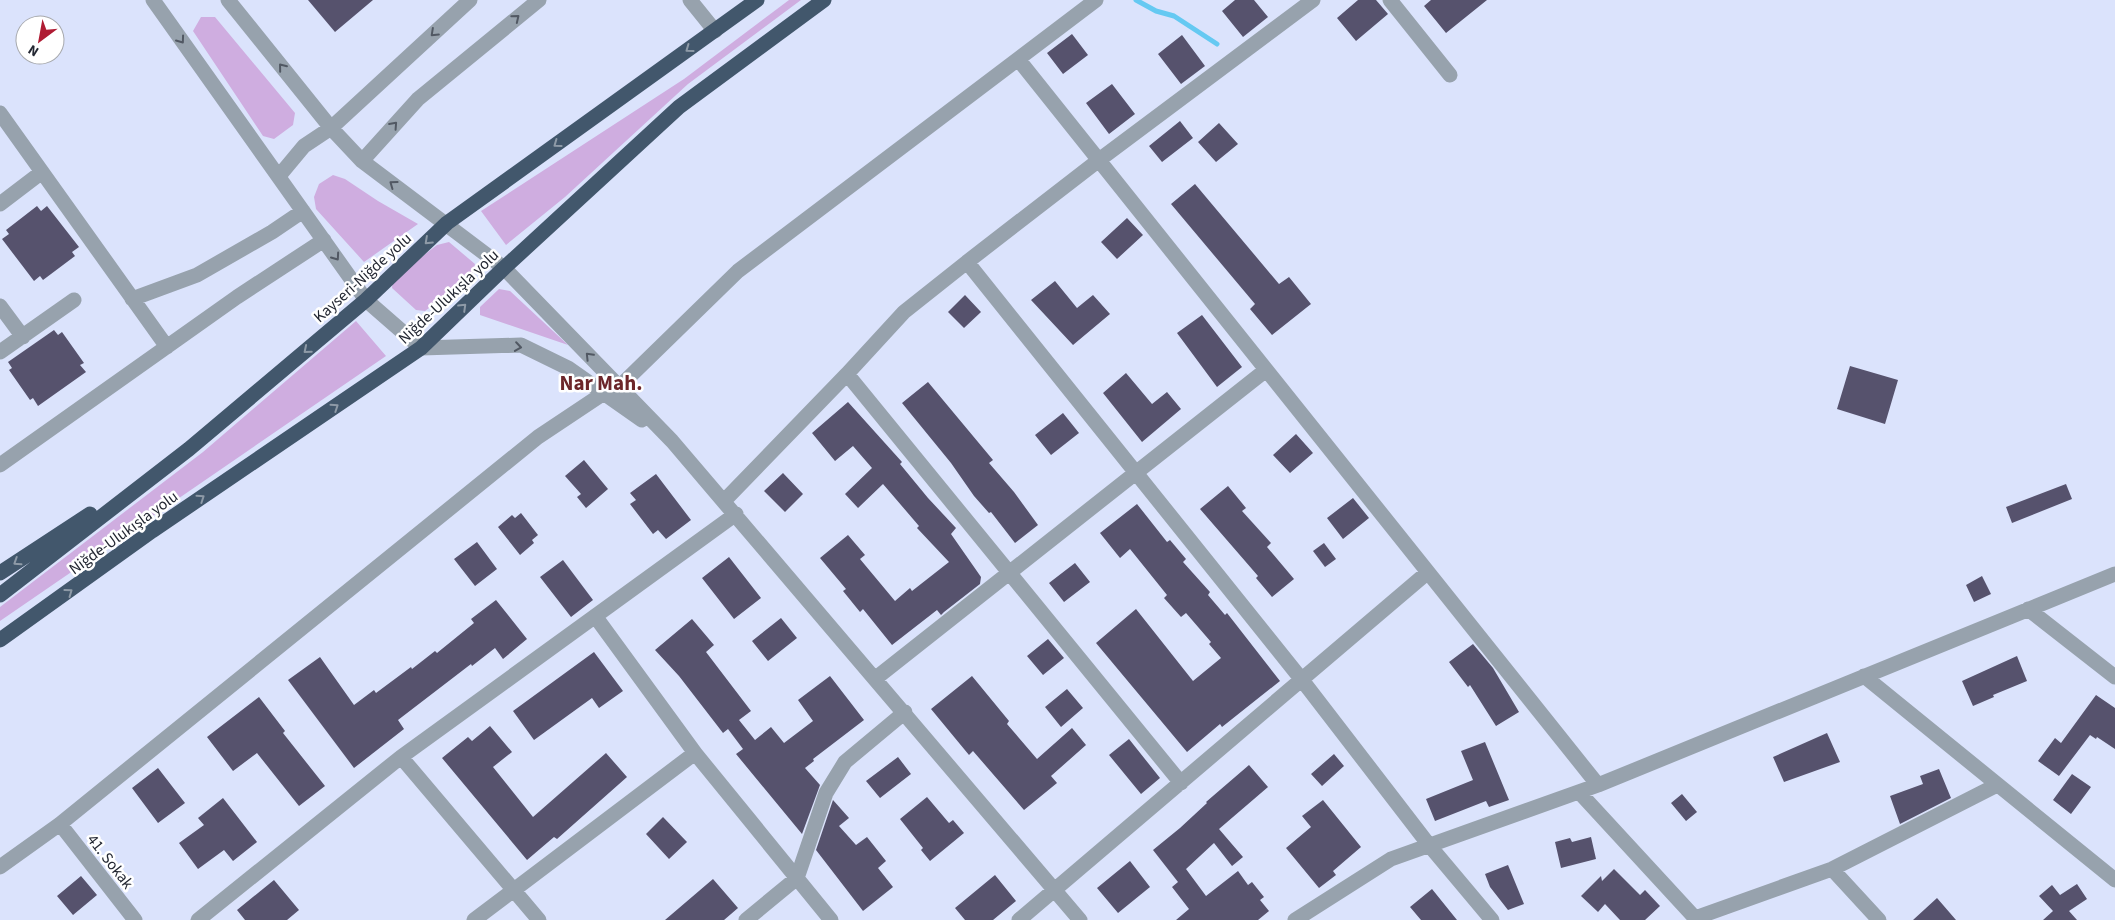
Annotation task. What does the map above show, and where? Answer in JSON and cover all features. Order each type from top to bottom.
[{"type":"highway","name":"Niğde-Ulukışla yolu","points":[[0,642],[152,531],[421,348],[504,268],[679,107],[824,0]]},
{"type":"highway","name":"Kayseri-Niğde yolu","points":[[0,595],[189,449],[366,300],[447,223],[715,31],[750,2]]},
{"type":"highway","points":[[0,573],[189,449]]},
{"type":"street","points":[[153,0],[366,300],[421,348],[521,345],[568,368],[672,441]]},
{"type":"street","points":[[228,0],[331,128],[362,161],[447,223],[504,268],[672,441],[905,712],[1080,920]]},
{"type":"street","points":[[279,176],[304,146],[331,128],[470,0]]},
{"type":"street","points":[[362,161],[418,98],[539,0]]},
{"type":"street","points":[[690,0],[715,31]]},
{"type":"street","points":[[619,386],[738,271],[1096,0]]},
{"type":"street","points":[[724,501],[904,312],[1099,160],[1313,0]]},
{"type":"street","points":[[1390,0],[1450,75]]},
{"type":"street","points":[[1018,59],[1598,785]]},
{"type":"street","points":[[0,114],[167,347]]},
{"type":"street","points":[[0,204],[42,172]]},
{"type":"street","points":[[132,299],[197,275],[272,232],[303,211]]},
{"type":"street","points":[[0,465],[238,297],[324,240]]},
{"type":"street","points":[[967,262],[1302,680],[1429,846],[1492,920]]},
{"type":"street","points":[[0,352],[74,300]]},
{"type":"street","points":[[0,306],[23,337]]},
{"type":"street","points":[[876,678],[1266,370]]},
{"type":"street","points":[[847,374],[1181,784]]},
{"type":"street","points":[[0,867],[60,824],[538,437],[604,393]]},
{"type":"street","points":[[198,920],[401,757],[736,514]]},
{"type":"street","points":[[1019,920],[1056,891],[1428,572]]},
{"type":"street","points":[[1295,920],[1390,859],[1598,785],[2115,574]]},
{"type":"street","points":[[2028,609],[2115,676]]},
{"type":"street","points":[[595,616],[695,753],[831,920]]},
{"type":"street","points":[[1864,676],[2115,880]]},
{"type":"street","points":[[746,920],[797,878],[826,793],[845,762],[905,712]]},
{"type":"street","points":[[474,920],[695,753]]},
{"type":"street","points":[[401,757],[539,920]]},
{"type":"street","points":[[1579,792],[1696,919],[1832,869],[1997,785]]},
{"type":"street","name":"41. Sokak","points":[[60,824],[135,920]]},
{"type":"street","points":[[1832,869],[1879,920]]},
{"type":"shaded area","points":[[789,0],[801,0],[688,84],[565,197],[506,245],[481,211],[684,79]]},
{"type":"shaded area","points":[[201,17],[215,17],[295,113],[293,125],[274,139],[263,136],[193,31]]},
{"type":"shaded area","points":[[333,175],[345,179],[418,224],[364,262],[316,209],[314,197],[319,184]]},
{"type":"shaded area","points":[[449,242],[475,264],[472,276],[425,311],[416,310],[392,288],[393,279],[437,245]]},
{"type":"shaded area","points":[[499,289],[510,291],[568,345],[480,315],[480,307]]},
{"type":"shaded area","points":[[356,321],[386,356],[0,621],[0,607],[203,452]]},
{"type":"building","points":[[308,0],[373,0],[335,32]]},
{"type":"building","points":[[1235,0],[1254,0],[1268,17],[1243,37],[1222,11]]},
{"type":"building","points":[[1358,0],[1376,0],[1388,14],[1356,41],[1337,18]]},
{"type":"building","points":[[1431,0],[1487,0],[1446,33],[1424,6]]},
{"type":"building","points":[[1072,34],[1088,55],[1063,74],[1047,53]]},
{"type":"building","points":[[1182,35],[1205,66],[1181,84],[1158,54]]},
{"type":"building","points":[[1112,84],[1135,114],[1109,134],[1086,103]]},
{"type":"building","points":[[1180,121],[1193,138],[1162,162],[1149,146]]},
{"type":"building","points":[[1219,123],[1238,144],[1216,162],[1198,142]]},
{"type":"building","points":[[1195,184],[1279,284],[1289,277],[1311,304],[1272,335],[1250,309],[1255,304],[1171,204]]},
{"type":"building","points":[[37,206],[41,211],[47,206],[79,247],[72,252],[75,256],[43,280],[40,276],[34,281],[2,239],[9,234],[6,230]]},
{"type":"building","points":[[1127,218],[1143,235],[1117,259],[1101,242]]},
{"type":"building","points":[[1055,281],[1077,308],[1093,295],[1110,314],[1073,345],[1031,300]]},
{"type":"building","points":[[965,295],[981,312],[964,328],[948,312]]},
{"type":"building","points":[[1202,315],[1242,367],[1217,387],[1177,333]]},
{"type":"building","points":[[54,330],[58,335],[62,332],[84,363],[80,365],[86,372],[38,406],[33,398],[30,400],[9,370],[12,368],[8,362]]},
{"type":"building","points":[[1850,366],[1898,380],[1885,424],[1837,409]]},
{"type":"building","points":[[1126,373],[1152,404],[1167,392],[1181,409],[1142,442],[1103,393]]},
{"type":"building","points":[[928,382],[993,460],[989,463],[1014,492],[1038,525],[1015,543],[991,512],[989,513],[974,496],[951,463],[902,403]]},
{"type":"building","points":[[848,402],[902,462],[900,464],[956,528],[951,534],[981,577],[980,584],[941,615],[937,610],[892,645],[863,609],[860,612],[843,591],[846,589],[820,558],[848,535],[865,555],[860,559],[895,601],[910,588],[912,591],[949,562],[917,528],[919,526],[883,484],[858,508],[845,494],[872,468],[853,446],[835,461],[812,433]]},
{"type":"building","points":[[1063,413],[1079,433],[1051,455],[1035,435]]},
{"type":"building","points":[[1296,434],[1313,453],[1290,473],[1273,455]]},
{"type":"building","points":[[584,460],[608,489],[586,508],[577,497],[581,494],[565,476]]},
{"type":"building","points":[[783,473],[803,494],[785,512],[764,491]]},
{"type":"building","points":[[656,474],[691,520],[666,539],[658,530],[653,534],[630,504],[636,500],[630,493]]},
{"type":"building","points":[[2066,484],[2072,499],[2012,523],[2006,507]]},
{"type":"building","points":[[1228,486],[1246,508],[1242,511],[1271,543],[1267,547],[1294,579],[1272,597],[1256,578],[1258,576],[1200,509]]},
{"type":"building","points":[[1353,498],[1369,518],[1343,539],[1327,518]]},
{"type":"building","points":[[1137,504],[1167,542],[1170,540],[1186,559],[1183,562],[1210,592],[1208,595],[1225,615],[1227,613],[1280,681],[1222,727],[1220,724],[1187,752],[1096,643],[1136,609],[1193,681],[1221,658],[1209,644],[1211,642],[1186,613],[1181,617],[1164,598],[1167,595],[1130,549],[1120,558],[1100,533]]},
{"type":"building","points":[[521,513],[538,535],[532,540],[534,543],[520,555],[498,527],[512,515],[515,518]]},
{"type":"building","points":[[477,542],[497,569],[475,586],[454,559]]},
{"type":"building","points":[[1324,543],[1336,559],[1325,567],[1313,551]]},
{"type":"building","points":[[729,557],[761,598],[734,619],[702,578]]},
{"type":"building","points":[[563,560],[593,600],[571,617],[540,577]]},
{"type":"building","points":[[1075,563],[1090,582],[1064,602],[1049,583]]},
{"type":"building","points":[[1982,576],[1991,594],[1974,602],[1966,585]]},
{"type":"building","points":[[496,600],[527,639],[503,659],[495,648],[472,666],[471,664],[398,720],[404,729],[354,768],[288,680],[320,657],[354,705],[374,690],[376,693],[411,667],[412,669],[435,651],[437,653],[474,623],[471,619]]},
{"type":"building","points":[[781,618],[797,638],[768,661],[752,641]]},
{"type":"building","points":[[692,619],[714,645],[706,652],[751,711],[739,720],[755,740],[771,727],[784,743],[813,721],[798,700],[830,676],[864,720],[813,759],[814,761],[805,768],[820,785],[802,834],[736,754],[743,749],[728,729],[723,733],[679,676],[655,650]]},
{"type":"building","points":[[1048,639],[1064,658],[1043,675],[1027,656]]},
{"type":"building","points":[[1473,644],[1493,668],[1519,712],[1496,726],[1470,685],[1468,687],[1449,662]]},
{"type":"building","points":[[594,652],[623,691],[599,708],[592,698],[534,740],[513,711]]},
{"type":"building","points":[[2017,656],[2027,681],[1993,695],[1994,697],[1973,706],[1962,681]]},
{"type":"building","points":[[972,676],[1009,721],[1007,724],[1037,759],[1072,728],[1086,745],[1051,776],[1057,783],[1024,810],[973,751],[969,755],[931,709]]},
{"type":"building","points":[[1067,689],[1083,708],[1061,727],[1045,707]]},
{"type":"building","points":[[2096,695],[2115,708],[2115,749],[2097,737],[2096,739],[2090,735],[2059,776],[2038,761],[2055,738],[2061,743]]},
{"type":"building","points":[[259,697],[285,731],[283,733],[325,786],[299,806],[257,753],[233,771],[207,737]]},
{"type":"building","points":[[490,726],[512,752],[493,767],[533,817],[606,753],[627,777],[557,839],[554,837],[527,860],[442,758],[468,737],[472,741]]},
{"type":"building","points":[[1827,733],[1840,762],[1784,782],[1773,757]]},
{"type":"building","points":[[1129,739],[1160,778],[1141,794],[1109,755]]},
{"type":"building","points":[[1485,742],[1509,800],[1489,807],[1486,801],[1435,821],[1426,799],[1473,780],[1461,751]]},
{"type":"building","points":[[1334,754],[1344,766],[1322,786],[1311,774]]},
{"type":"building","points":[[898,757],[911,774],[880,798],[866,781]]},
{"type":"building","points":[[1249,765],[1268,787],[1219,829],[1243,857],[1232,866],[1214,843],[1186,869],[1206,896],[1238,871],[1248,885],[1252,882],[1264,897],[1260,900],[1269,911],[1258,920],[1176,920],[1189,909],[1172,887],[1178,882],[1153,850]]},
{"type":"building","points":[[158,768],[185,803],[158,823],[132,788]]},
{"type":"building","points":[[1939,769],[1951,798],[1900,824],[1890,796],[1923,784],[1920,776]]},
{"type":"building","points":[[2072,774],[2091,787],[2071,814],[2053,800]]},
{"type":"building","points":[[1682,794],[1697,812],[1686,821],[1671,803]]},
{"type":"building","points":[[927,797],[949,823],[953,820],[964,833],[930,861],[921,850],[923,848],[900,819]]},
{"type":"building","points":[[223,798],[257,842],[233,861],[224,850],[198,869],[179,843],[204,825],[198,818]]},
{"type":"building","points":[[833,800],[849,818],[839,826],[856,845],[867,837],[886,861],[878,868],[893,887],[863,911],[816,850]]},
{"type":"building","points":[[1323,800],[1361,847],[1333,871],[1336,875],[1319,888],[1286,848],[1311,827],[1302,816]]},
{"type":"building","points":[[663,817],[687,842],[669,859],[646,834]]},
{"type":"building","points":[[1591,837],[1596,859],[1561,868],[1555,842],[1570,838],[1572,842]]},
{"type":"building","points":[[1130,861],[1150,887],[1118,913],[1097,888]]},
{"type":"building","points":[[1508,865],[1524,904],[1508,910],[1490,887],[1485,874]]},
{"type":"building","points":[[1614,869],[1640,895],[1645,890],[1660,906],[1645,920],[1620,920],[1605,904],[1598,912],[1581,896],[1601,876],[1602,881]]},
{"type":"building","points":[[995,875],[1016,901],[993,920],[965,920],[955,908]]},
{"type":"building","points":[[81,876],[97,895],[73,915],[57,896]]},
{"type":"building","points":[[713,879],[738,908],[724,920],[665,920]]},
{"type":"building","points":[[274,880],[299,910],[287,920],[245,920],[237,910]]},
{"type":"building","points":[[2077,884],[2087,899],[2069,911],[2077,920],[2043,920],[2053,911],[2039,896],[2052,885],[2060,895]]},
{"type":"building","points":[[1432,889],[1457,920],[1421,920],[1410,907]]},
{"type":"building","points":[[1937,898],[1956,920],[1913,920]]},
{"type":"waterway","points":[[1136,0],[1156,11],[1174,16],[1217,44]]},
{"type":"district","name":"Nar Mah.","points":[[601,383]]}]
